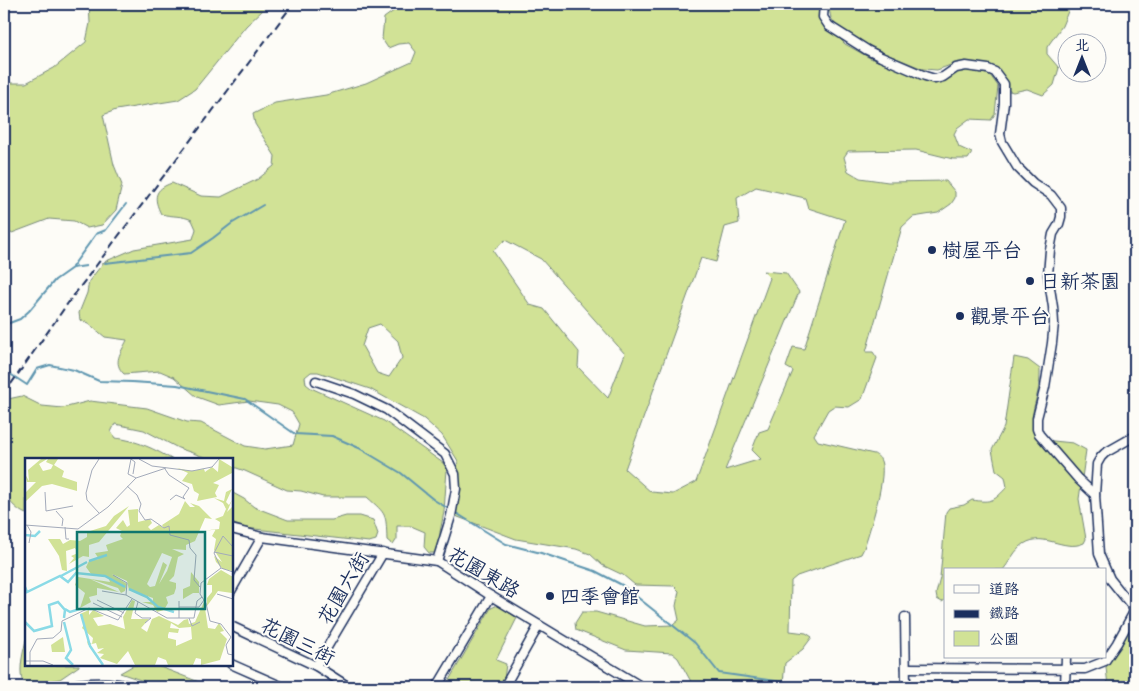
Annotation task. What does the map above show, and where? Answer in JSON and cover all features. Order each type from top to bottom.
[{"type":"street","points":[[824,4],[823,17],[829,26],[881,57],[936,79],[943,77],[956,68],[966,66],[988,69],[994,72],[1004,84],[1004,103],[1000,134],[1002,142],[1017,167],[1033,183],[1051,195],[1061,208],[1061,217],[1050,250],[1048,275],[1054,323],[1045,387],[1038,418],[1039,434],[1078,480],[1095,495]]},
{"type":"street","points":[[316,381],[354,394],[387,410],[445,454],[455,474],[456,489],[451,516],[437,561]]},
{"type":"street","points":[[1104,568],[1099,554],[1095,495],[1097,464],[1105,453],[1135,436]]},
{"type":"street","name":"花園東路","points":[[232,529],[262,537],[437,561],[491,596],[642,687]]},
{"type":"street","points":[[232,589],[262,537]]},
{"type":"street","name":"花園六街","points":[[316,666],[383,553]]},
{"type":"street","points":[[906,668],[1085,669],[1105,661],[1135,610],[1108,582]]},
{"type":"street","points":[[437,687],[491,596]]},
{"type":"street","points":[[905,617],[906,687]]},
{"type":"street","points":[[506,687],[539,625]]},
{"type":"street","name":"花園三街","points":[[232,626],[316,666],[349,687]]},
{"type":"street","points":[[1065,687],[1066,658]]},
{"type":"street","points":[[232,664],[283,687]]},
{"type":"street","points":[[59,687],[105,682],[134,687]]},
{"type":"green space","points":[[89,4],[267,4],[246,26],[195,89],[178,100],[116,110],[103,115],[114,165],[122,185],[116,210],[102,225],[87,228],[74,221],[49,219],[4,236],[4,193],[9,189],[4,182],[4,83],[26,83],[54,68],[86,42],[90,23]]},
{"type":"green space","points":[[402,4],[818,4],[820,19],[845,44],[870,58],[913,74],[940,77],[954,71],[968,69],[990,75],[998,86],[995,114],[991,120],[969,119],[957,128],[954,134],[959,147],[972,153],[968,159],[953,159],[916,150],[848,151],[844,157],[848,171],[860,178],[888,182],[946,181],[955,192],[955,198],[951,204],[938,213],[913,217],[902,227],[866,352],[873,352],[877,358],[862,399],[849,407],[834,406],[828,410],[814,435],[818,441],[875,455],[880,459],[882,476],[874,516],[861,554],[797,576],[791,581],[790,631],[806,633],[812,637],[803,649],[785,663],[781,687],[694,687],[678,658],[672,653],[626,650],[576,630],[575,623],[582,612],[596,612],[645,626],[673,625],[679,620],[676,606],[679,591],[674,586],[635,585],[623,575],[602,565],[590,554],[576,549],[516,539],[458,517],[452,513],[451,506],[458,461],[442,435],[424,419],[370,389],[318,372],[311,372],[305,377],[306,384],[311,388],[384,421],[443,463],[447,469],[444,512],[440,532],[441,546],[437,553],[429,553],[424,547],[425,532],[411,526],[397,526],[397,539],[393,545],[387,540],[386,519],[382,511],[367,497],[323,497],[301,491],[287,490],[232,466],[232,458],[207,458],[178,448],[144,430],[115,424],[111,432],[115,438],[145,446],[170,458],[25,458],[25,514],[15,507],[7,497],[4,489],[4,404],[8,399],[22,396],[42,406],[63,408],[90,401],[147,408],[187,422],[201,423],[245,446],[265,449],[293,445],[299,424],[292,412],[278,405],[249,401],[219,405],[197,397],[174,377],[160,371],[124,374],[120,370],[118,361],[127,340],[105,337],[88,323],[80,320],[79,313],[87,293],[89,281],[104,262],[134,249],[193,239],[196,229],[192,220],[161,214],[156,199],[158,191],[172,183],[201,196],[221,197],[258,179],[274,166],[275,156],[255,124],[253,114],[275,103],[326,95],[366,83],[412,62],[416,52],[409,43],[398,44],[388,48],[382,39],[384,18]],"holes":[[[756,187],[805,198],[808,208],[845,220],[804,349],[793,347],[786,367],[793,371],[768,429],[759,432],[752,450],[761,459],[725,470],[799,292],[786,273],[763,271],[770,278],[696,482],[673,494],[651,492],[625,469],[701,258],[716,262],[725,227],[739,223],[737,198]],[[505,240],[541,259],[625,354],[608,398],[578,367],[579,352],[544,309],[530,305],[493,251]],[[380,324],[398,341],[402,358],[389,377],[377,373],[362,346],[368,328]]]},
{"type":"green space","points":[[828,4],[1071,4],[1062,26],[1047,47],[1047,54],[1056,64],[1056,78],[1054,85],[1043,95],[1027,89],[1013,92],[1006,90],[994,70],[978,63],[956,63],[937,70],[923,69],[860,43],[837,27],[831,18]]},
{"type":"green space","points":[[1014,357],[1028,360],[1040,369],[1033,414],[1034,426],[1038,433],[1044,440],[1073,443],[1086,450],[1079,499],[1086,539],[1084,543],[1076,545],[1044,540],[1028,542],[1018,549],[1004,568],[944,568],[944,601],[942,602],[937,599],[936,594],[940,578],[946,512],[949,508],[964,505],[972,500],[992,500],[1007,487],[1005,477],[996,470],[992,450],[1004,427]]},
{"type":"green space","points":[[232,493],[254,507],[288,520],[332,520],[346,516],[360,516],[373,520],[378,534],[376,540],[369,542],[246,528],[232,523]]},
{"type":"green space","points":[[498,605],[517,618],[496,660],[506,664],[503,687],[445,687],[491,608]]},
{"type":"green space","points":[[1135,617],[1135,687],[1108,687],[1106,667],[1121,647],[1130,623]]},
{"type":"green space","points":[[25,645],[25,666],[79,666],[60,679],[30,684],[22,680],[22,660]]},
{"type":"green space","points":[[132,666],[158,666],[212,687],[161,687],[120,673]]},
{"type":"waterway","points":[[72,267],[96,234],[106,230],[126,204]]},
{"type":"waterway","points":[[105,263],[191,253],[231,224],[263,205]]},
{"type":"waterway","points":[[4,325],[20,319],[55,280],[72,268],[86,266]]},
{"type":"waterway","points":[[4,370],[27,385],[37,369],[50,365],[74,370],[99,381],[177,385],[245,399],[295,434],[332,436],[359,448],[401,473],[434,500],[449,509]]},
{"type":"waterway","points":[[453,511],[506,544],[541,553],[595,571],[622,585],[695,643],[719,673],[796,684],[803,687]]},
{"type":"waterway","points":[[14,687],[24,686]]},
{"type":"railway","points":[[4,394],[68,303],[293,4]]},
{"type":"place","name":"樹屋平台","points":[[932,250]]},
{"type":"place","name":"日新茶園","points":[[1030,281]]},
{"type":"place","name":"觀景平台","points":[[960,316]]},
{"type":"place","name":"四季會館","points":[[550,596]]}]
